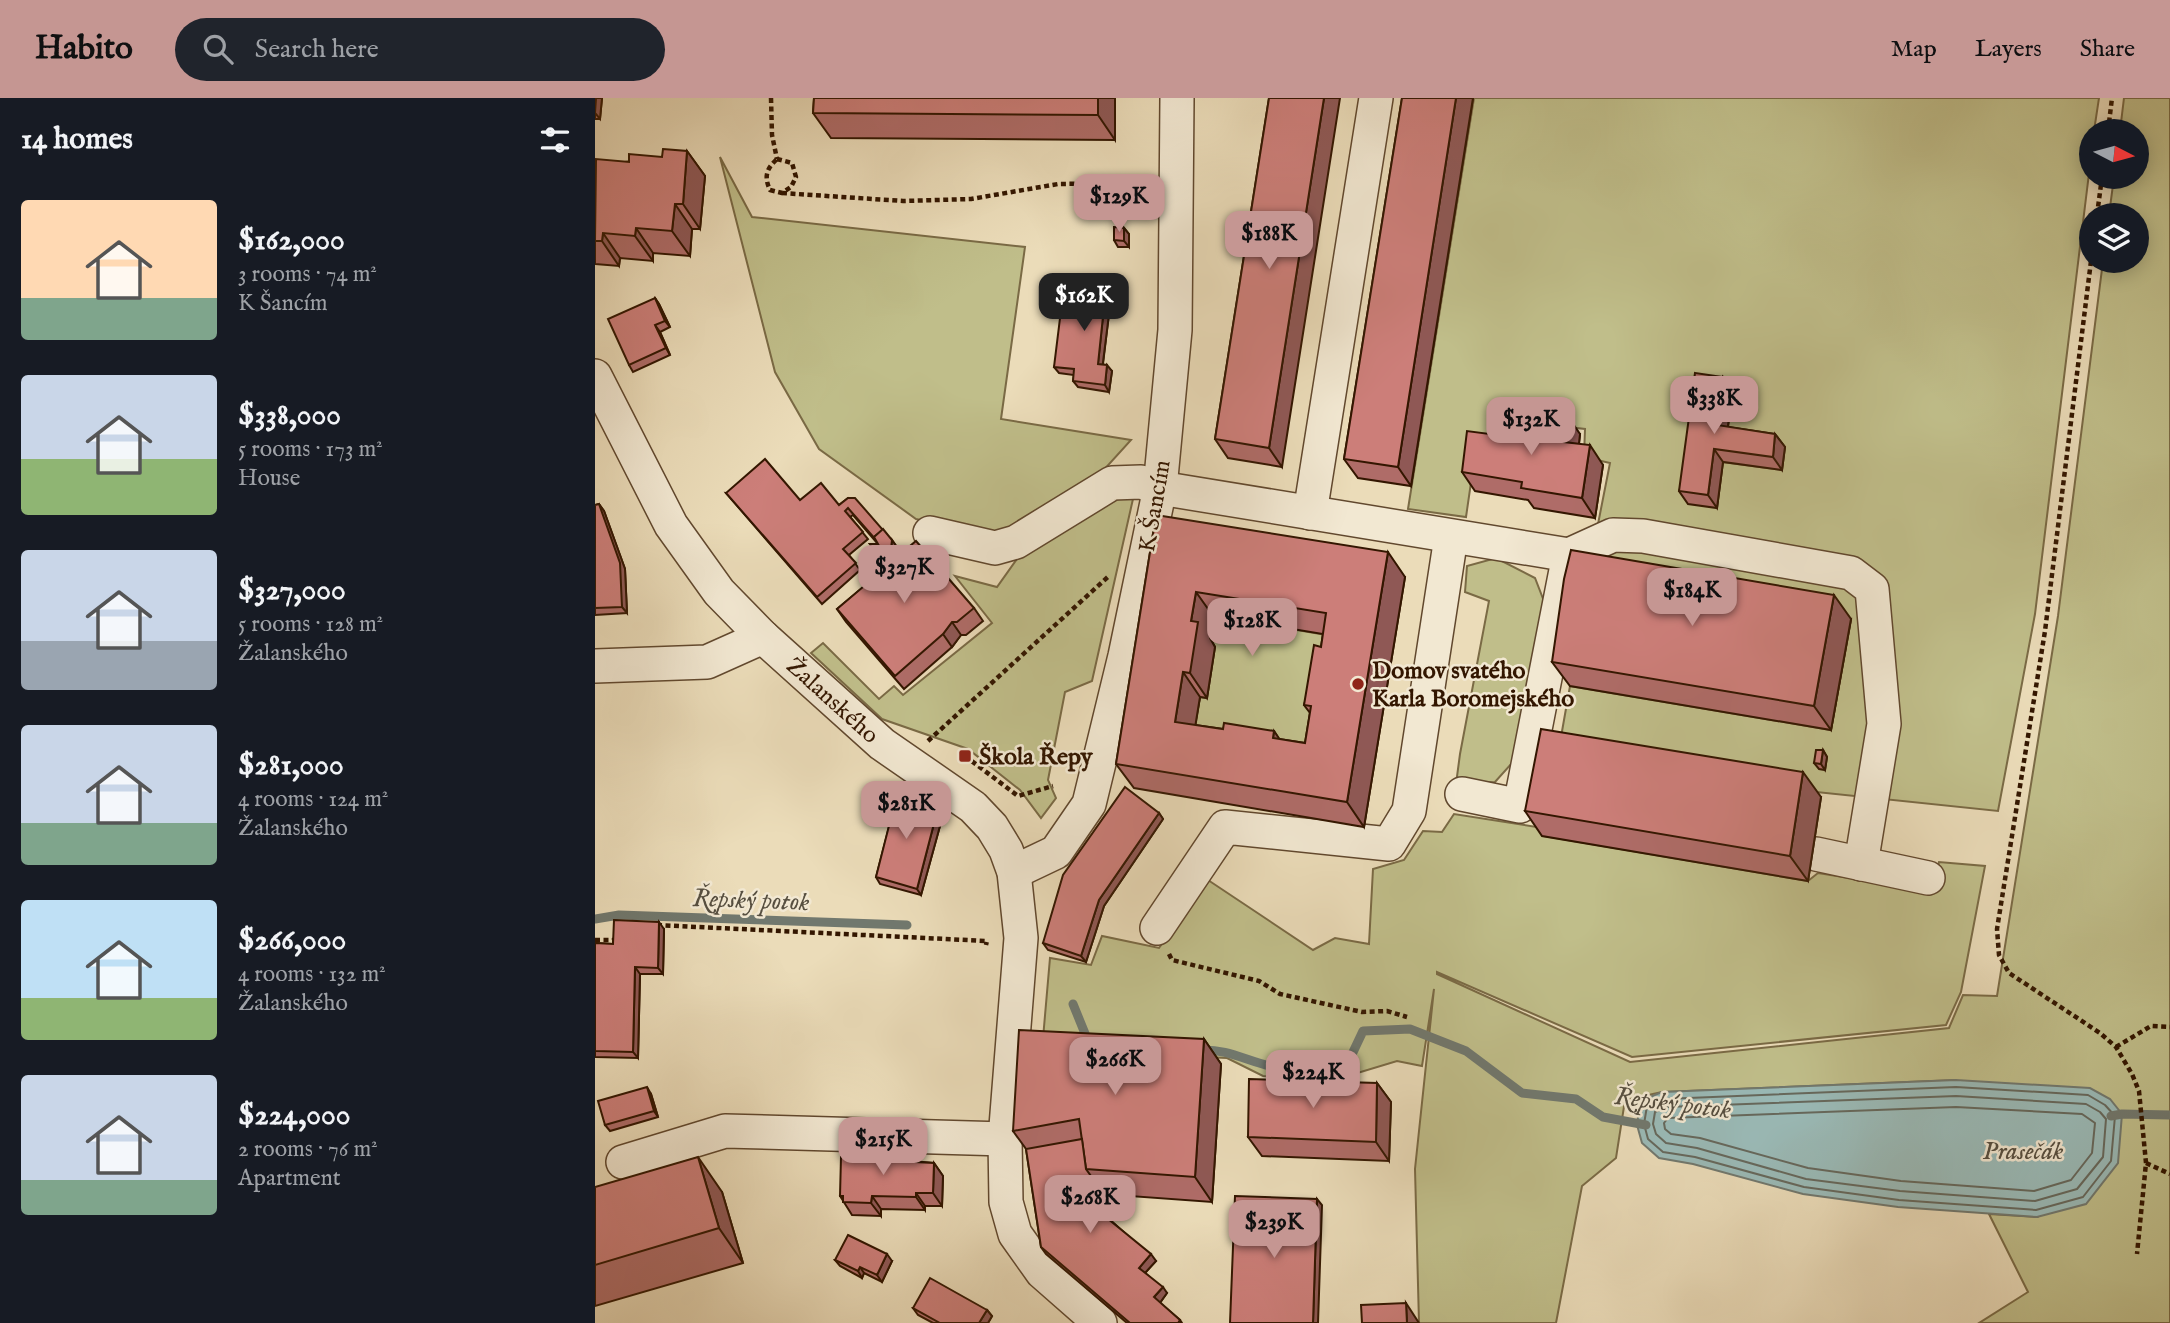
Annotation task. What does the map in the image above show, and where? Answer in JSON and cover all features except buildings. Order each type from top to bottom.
[{"type":"street","name":"K Šancím","points":[[1014,872],[1056,852],[1089,804],[1125,656],[1160,488],[1175,330],[1177,98]]},
{"type":"street","points":[[1310,513],[1376,98]]},
{"type":"street","name":"Žalanského","points":[[595,376],[671,525],[719,592],[763,637],[882,744],[973,807],[1000,840],[1014,872],[1021,938],[1005,1139],[1006,1202],[1015,1234],[1042,1272],[1100,1323]]},
{"type":"street","points":[[930,533],[995,548],[1016,542],[1112,483],[1142,482],[1160,488],[1569,555],[1613,535],[1643,536],[1851,573],[1872,589],[1884,724],[1861,864]]},
{"type":"street","points":[[1157,928],[1224,827],[1389,844],[1409,811],[1451,537]]},
{"type":"street","points":[[1462,794],[1520,806],[1569,555]]},
{"type":"street","points":[[595,666],[706,662],[763,637]]},
{"type":"street","points":[[1816,854],[1929,878]]},
{"type":"street","points":[[623,1162],[725,1131],[1005,1139]]},
{"type":"path","points":[[771,98],[772,135],[777,159]]},
{"type":"path","points":[[2109,119],[2112,98]]},
{"type":"path","points":[[777,159],[768,166],[766,180],[771,190],[782,193],[916,201],[971,199],[1058,184],[1133,183]]},
{"type":"path","points":[[777,159],[792,163],[796,177],[791,187],[782,193]]},
{"type":"path","points":[[2090,273],[2045,631],[1997,929],[1999,955],[2009,973],[2101,1033],[2116,1047],[2139,1091],[2146,1163],[2137,1254]]},
{"type":"path","points":[[927,741],[1113,572]]},
{"type":"path","points":[[965,756],[1018,796],[1053,786]]},
{"type":"path","points":[[650,925],[987,941]]},
{"type":"path","points":[[1157,928],[1171,960],[1259,981],[1280,994],[1362,1012],[1387,1011],[1407,1017]]},
{"type":"path","points":[[595,940],[614,940],[615,932]]},
{"type":"path","points":[[2116,1047],[2151,1026],[2170,1027]]},
{"type":"path","points":[[2146,1163],[2170,1174]]},
{"type":"shaded area","points":[[1474,98],[2099,98],[2096,119],[2079,119],[2079,189],[2087,189],[2085,203],[2079,203],[2079,255],[2035,614],[1998,811],[1741,784],[1558,754],[1570,686],[1831,730],[1851,620],[1588,575],[1610,463],[1584,457],[1585,429],[1549,425],[1540,453],[1477,441],[1466,517],[1408,509]],"holes":[[[1705,387],[1726,439],[1781,470],[1723,462]]]},
{"type":"shaded area","points":[[2124,98],[2170,98],[2170,1323],[1979,1323],[2028,1292],[1989,1214],[2037,1217],[1956,1080],[1662,1092],[1625,1100],[1616,1158],[1582,1186],[1556,1323],[1419,1323],[1415,1169],[1434,989],[1422,1066],[1397,1061],[1331,1081],[1263,1076],[1227,1058],[1042,1050],[1050,958],[1091,965],[1102,936],[1159,948],[1208,880],[1313,950],[1335,938],[1369,944],[1373,869],[1404,860],[1423,831],[1442,832],[1454,814],[1543,828],[1543,836],[1808,881],[1818,873],[1932,891],[1939,862],[1985,866],[1961,992],[1946,1025],[1632,1057],[1437,972],[1630,1062],[1949,1028],[1963,995],[1997,996],[2058,616],[2101,273],[2149,273],[2149,203],[2111,203],[2112,189],[2149,189],[2149,119],[2121,119]]},
{"type":"shaded area","points":[[720,157],[752,217],[1025,247],[1001,419],[1131,440],[1082,494],[1006,539],[916,519],[819,449],[775,372]]},
{"type":"shaded area","points":[[1135,490],[1092,681],[1065,692],[1048,780],[1056,798],[1041,818],[1020,790],[968,749],[882,719],[811,653],[823,643],[879,699],[894,686],[903,695],[992,623],[955,576],[997,587],[1024,549]]},
{"type":"shaded area","points":[[1496,558],[1535,578],[1547,609],[1521,753],[1495,782],[1456,784],[1489,601],[1465,592],[1467,566]]},
{"type":"shaded area","points":[[1213,616],[1344,638],[1322,768],[1192,747],[1200,697],[1206,698],[1208,646]]},
{"type":"water","name":"Prasečák","points":[[1956,1080],[2090,1088],[2110,1099],[2122,1114],[2118,1163],[2086,1204],[2037,1217],[1898,1207],[1803,1194],[1693,1164],[1659,1158],[1642,1143],[1637,1125],[1640,1101],[1662,1092]]},
{"type":"waterway","name":"Řepský potok","points":[[595,919],[619,915],[907,925]]},
{"type":"waterway","name":"Řepský potok","points":[[1073,1004],[1086,1036],[1091,1039]]},
{"type":"waterway","name":"Řepský potok","points":[[1201,1050],[1228,1053],[1279,1068],[1327,1070],[1346,1067],[1363,1031],[1410,1029],[1466,1051],[1522,1093],[1576,1099],[1603,1117],[1646,1125]]},
{"type":"waterway","name":"Řepský potok","points":[[2111,1116],[2170,1115]]},
{"type":"place","name":"Domov svatého Karla Boromejského","points":[[1358,684]]},
{"type":"place","name":"Škola Řepy","points":[[965,756]]}]
